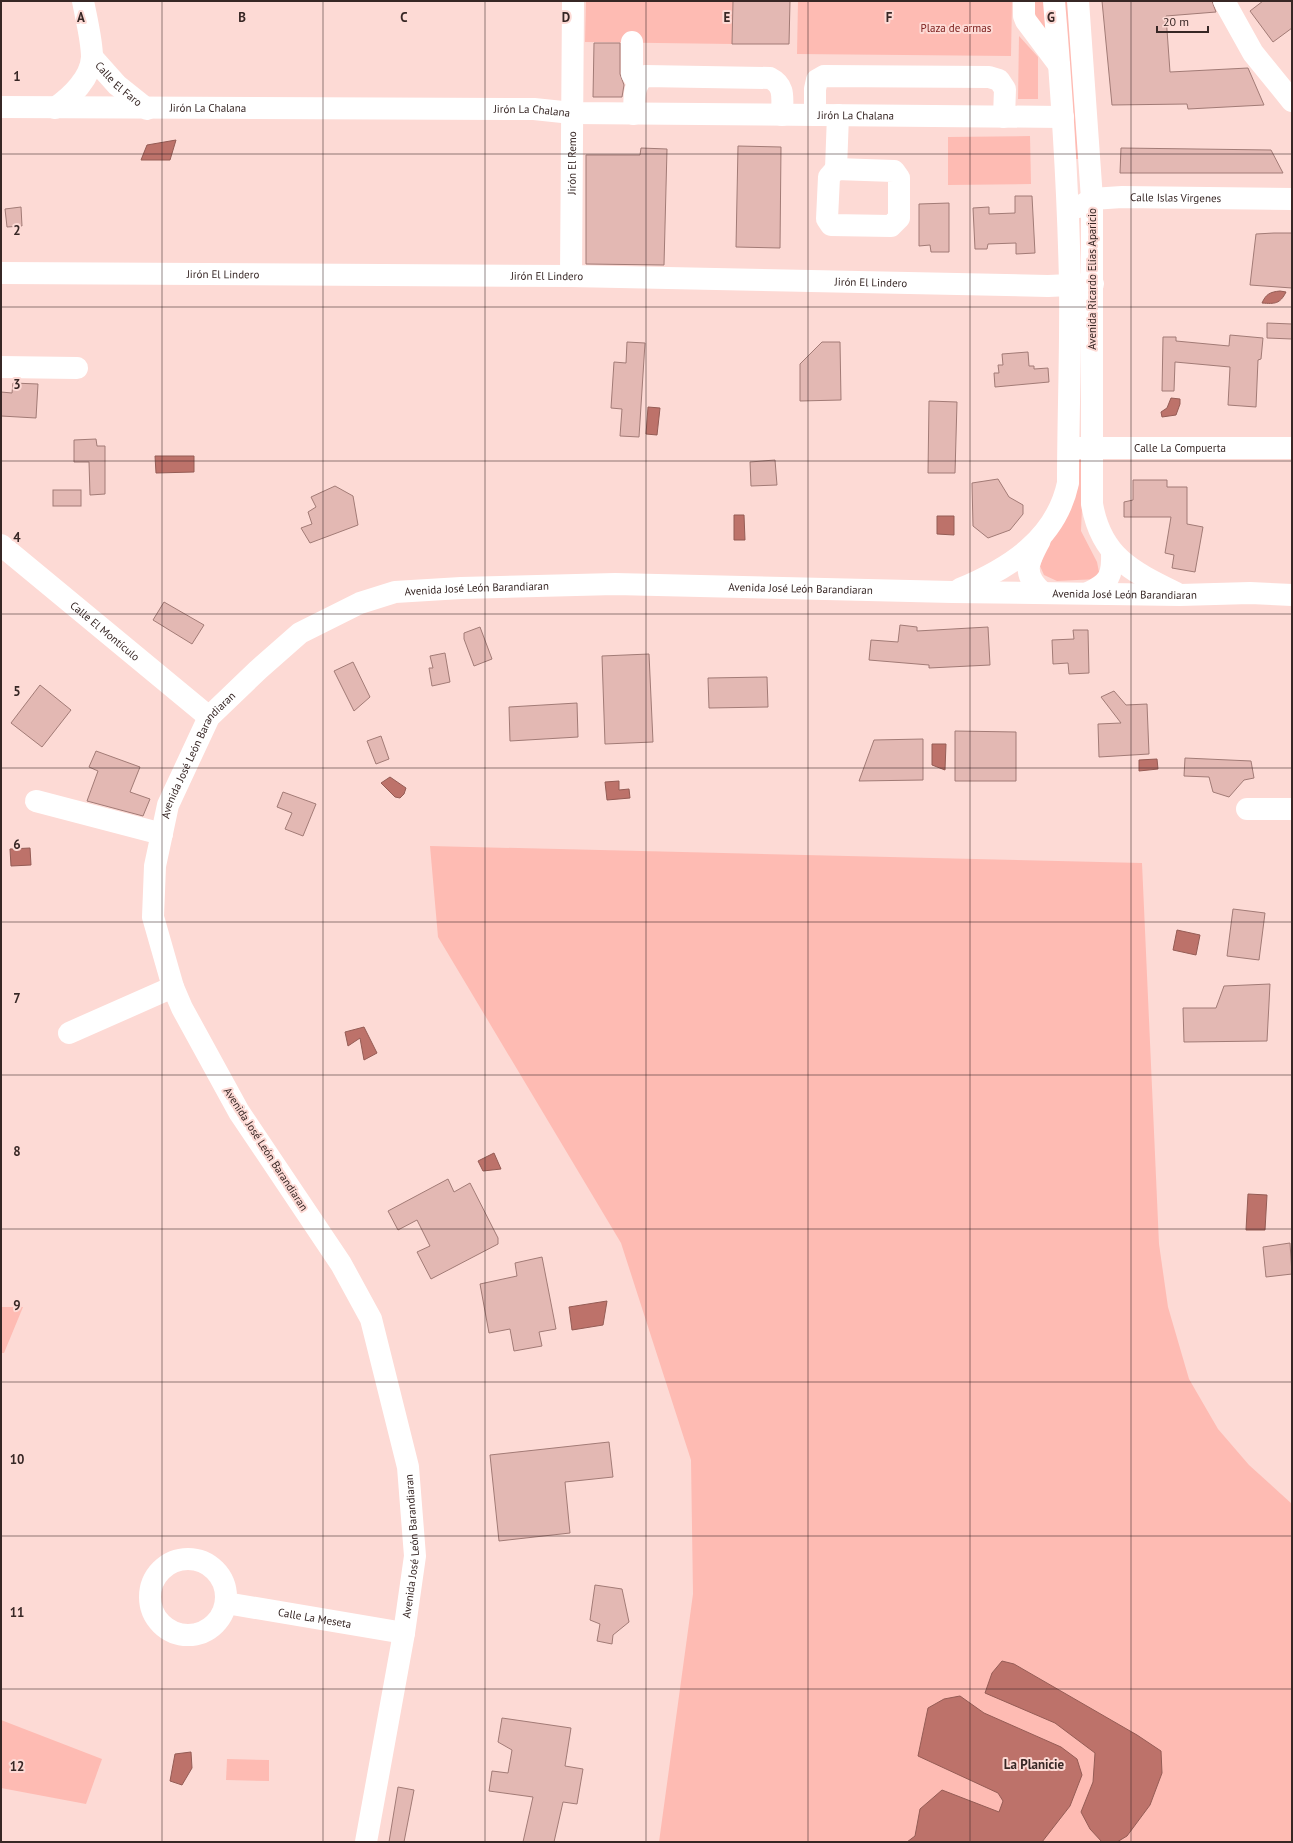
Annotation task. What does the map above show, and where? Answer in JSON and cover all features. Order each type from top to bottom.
[{"type":"street","name":"Calle El Faro","points":[[54,108],[65,101],[78,86],[88,69],[92,57],[84,1]]},
{"type":"street","name":"Jirón El Remo","points":[[570,276],[573,1]]},
{"type":"street","points":[[1024,1],[1024,16],[1026,22],[1059,65]]},
{"type":"street","name":"Avenida Ricardo Elías Aparicio","points":[[1043,593],[1034,585],[1030,578],[1028,568],[1030,559],[1042,537],[1059,513],[1068,483],[1070,285],[1066,158],[1054,1]]},
{"type":"street","name":"Avenida Ricardo Elías Aparicio","points":[[1078,1],[1092,199],[1092,504],[1100,533],[1112,552],[1139,574],[1180,595]]},
{"type":"street","points":[[1224,1],[1253,53],[1292,101]]},
{"type":"street","points":[[632,42],[632,74],[637,82]]},
{"type":"street","name":"Calle El Faro","points":[[92,57],[117,85],[147,109]]},
{"type":"street","points":[[634,114],[635,90],[637,82],[645,76],[770,78],[778,82],[782,89],[782,115]]},
{"type":"street","points":[[815,115],[815,89],[817,80],[824,76],[990,77],[999,80],[1005,89],[1004,117]]},
{"type":"street","name":"Jirón La Chalana","points":[[1,107],[534,110],[572,113],[634,114],[1063,117]]},
{"type":"street","points":[[836,169],[838,115]]},
{"type":"street","points":[[1066,158],[1070,164],[1081,167],[1086,164],[1089,158]]},
{"type":"street","name":"Calle Islas Virgenes","points":[[1092,199],[1130,197],[1292,199]]},
{"type":"street","points":[[1068,220],[1076,210],[1092,199]]},
{"type":"street","name":"Jirón El Lindero","points":[[1,274],[570,276],[1040,286],[1093,284]]},
{"type":"street","points":[[1,367],[77,368]]},
{"type":"street","name":"Calle La Compuerta","points":[[1068,448],[1292,448]]},
{"type":"street","name":"Avenida Ricardo Elías Aparicio","points":[[952,592],[1001,569],[1042,537]]},
{"type":"street","name":"Calle El Montículo","points":[[1,545],[209,717]]},
{"type":"street","points":[[1088,593],[1106,582],[1111,574],[1112,552]]},
{"type":"street","name":"Avenida José León Barandiaran","points":[[366,1842],[404,1633],[415,1556],[408,1467],[371,1319],[341,1264],[239,1112],[182,1008],[173,987],[153,917],[154,866],[168,805],[209,717],[258,670],[300,633],[360,603],[395,592],[461,588],[615,584],[952,592],[1180,595],[1250,593],[1292,595]]},
{"type":"street","points":[[36,801],[162,834]]},
{"type":"street","points":[[1247,809],[1292,809]]},
{"type":"street","points":[[69,1033],[173,987]]},
{"type":"street","name":"Calle La Meseta","points":[[226,1603],[404,1633]]},
{"type":"green space","points":[[586,1],[733,1],[732,44],[585,42]]},
{"type":"green space","name":"Plaza de armas","points":[[798,1],[1012,1],[1011,56],[797,54]]},
{"type":"green space","points":[[1029,1],[1045,1],[1048,39],[1032,17]]},
{"type":"green space","points":[[1061,1],[1070,1],[1080,159],[1076,159]]},
{"type":"green space","points":[[1019,36],[1038,57],[1038,99],[1018,99]]},
{"type":"green space","points":[[1030,136],[1031,184],[948,185],[948,137]]},
{"type":"green space","points":[[1084,459],[1081,531],[1097,562],[1099,572],[1097,579],[1057,581],[1044,575],[1040,566],[1074,461]]},
{"type":"green space","points":[[430,846],[1142,863],[1159,1244],[1168,1307],[1189,1379],[1218,1429],[1249,1465],[1292,1504],[1292,1842],[659,1842],[693,1594],[691,1460],[621,1243],[438,937]]},
{"type":"green space","points":[[1,1307],[23,1307],[4,1353],[1,1353]]},
{"type":"green space","points":[[1,1720],[102,1759],[86,1804],[1,1788]]},
{"type":"green space","points":[[227,1759],[269,1760],[269,1781],[226,1780]]},
{"type":"shaded area","points":[[176,140],[170,160],[141,160],[147,145]]},
{"type":"shaded area","points":[[1280,291],[1286,292],[1279,301],[1274,303],[1262,303],[1265,297],[1269,294]]},
{"type":"shaded area","points":[[1171,398],[1180,399],[1180,404],[1176,415],[1162,417],[1161,412],[1167,408]]},
{"type":"shaded area","points":[[648,407],[660,408],[657,435],[646,434]]},
{"type":"shaded area","points":[[155,456],[194,456],[194,472],[156,473]]},
{"type":"shaded area","points":[[734,515],[744,515],[745,540],[734,540]]},
{"type":"shaded area","points":[[937,516],[954,516],[954,535],[937,534]]},
{"type":"shaded area","points":[[932,744],[946,744],[945,770],[932,765]]},
{"type":"shaded area","points":[[1157,759],[1158,769],[1139,771],[1139,760]]},
{"type":"shaded area","points":[[390,777],[406,788],[404,794],[400,798],[395,797],[381,783]]},
{"type":"shaded area","points":[[619,781],[619,790],[629,789],[630,798],[607,800],[605,782]]},
{"type":"shaded area","points":[[30,848],[31,865],[11,866],[10,849]]},
{"type":"shaded area","points":[[1177,930],[1200,935],[1196,955],[1173,950]]},
{"type":"shaded area","points":[[364,1027],[377,1053],[364,1060],[360,1038],[348,1046],[345,1032]]},
{"type":"shaded area","points":[[494,1153],[501,1169],[483,1171],[478,1161]]},
{"type":"shaded area","points":[[1248,1194],[1267,1195],[1265,1230],[1246,1230]]},
{"type":"shaded area","points":[[607,1301],[603,1325],[572,1330],[569,1307]]},
{"type":"shaded area","points":[[1002,1661],[1014,1664],[1137,1735],[1161,1751],[1162,1773],[1150,1805],[1127,1836],[1117,1842],[1102,1842],[1090,1829],[1081,1812],[1093,1782],[1095,1753],[1055,1723],[985,1693],[992,1673]]},
{"type":"shaded area","points":[[960,1696],[984,1713],[1061,1747],[1077,1759],[1082,1775],[1070,1806],[1042,1842],[907,1842],[915,1836],[920,1809],[942,1790],[999,1812],[1003,1801],[998,1793],[918,1756],[928,1708],[944,1699]]},
{"type":"shaded area","points":[[191,1752],[192,1768],[182,1785],[170,1781],[175,1754]]},
{"type":"building","points":[[733,1],[790,1],[789,44],[732,44]]},
{"type":"building","points":[[1102,1],[1212,1],[1216,12],[1166,16],[1170,72],[1248,68],[1264,105],[1188,109],[1187,104],[1112,105]]},
{"type":"building","points":[[1263,1],[1292,1],[1292,28],[1273,42],[1250,11]]},
{"type":"building","points":[[594,43],[620,43],[620,74],[624,85],[622,97],[593,97]]},
{"type":"building","points":[[738,146],[781,147],[780,248],[736,247]]},
{"type":"building","points":[[641,148],[667,149],[664,265],[586,264],[586,155],[640,155]]},
{"type":"building","points":[[1121,148],[1271,150],[1283,173],[1120,173]]},
{"type":"building","points":[[1015,196],[1032,196],[1035,253],[1016,254],[1016,243],[988,244],[987,249],[975,249],[973,208],[989,207],[989,214],[1015,213]]},
{"type":"building","points":[[949,203],[949,252],[931,252],[930,245],[919,246],[919,204]]},
{"type":"building","points":[[21,207],[22,226],[7,227],[5,209]]},
{"type":"building","points":[[1292,233],[1292,288],[1250,285],[1256,234]]},
{"type":"building","points":[[1267,323],[1292,324],[1292,339],[1267,338]]},
{"type":"building","points":[[1230,335],[1263,338],[1261,359],[1258,360],[1256,407],[1228,405],[1230,367],[1175,362],[1174,391],[1162,391],[1163,337],[1176,337],[1176,341],[1229,346]]},
{"type":"building","points":[[627,342],[645,343],[639,437],[620,436],[622,409],[611,408],[614,362],[626,363]]},
{"type":"building","points":[[822,342],[840,342],[841,400],[800,401],[800,364]]},
{"type":"building","points":[[1028,352],[1029,366],[1034,366],[1034,369],[1048,368],[1049,382],[995,387],[994,373],[999,373],[998,365],[1003,365],[1002,354]]},
{"type":"building","points":[[13,383],[38,384],[36,418],[1,416],[1,392],[12,393]]},
{"type":"building","points":[[929,401],[957,402],[955,473],[928,473]]},
{"type":"building","points":[[96,439],[97,446],[105,446],[105,494],[90,495],[89,462],[74,462],[74,440]]},
{"type":"building","points":[[775,460],[777,485],[751,486],[750,462]]},
{"type":"building","points":[[998,479],[1009,497],[1023,505],[1023,514],[1010,530],[988,538],[973,526],[972,483]]},
{"type":"building","points":[[1133,480],[1167,480],[1167,487],[1187,487],[1187,524],[1203,527],[1195,572],[1172,568],[1174,555],[1165,553],[1171,517],[1124,517],[1124,502],[1133,500]]},
{"type":"building","points":[[335,486],[353,496],[358,525],[310,543],[301,528],[312,524],[308,512],[316,507],[311,497]]},
{"type":"building","points":[[53,490],[81,490],[81,506],[53,506]]},
{"type":"building","points":[[164,602],[204,625],[192,644],[153,620]]},
{"type":"building","points":[[900,625],[917,627],[917,631],[988,627],[990,665],[929,668],[929,665],[869,660],[871,640],[898,642]]},
{"type":"building","points":[[480,627],[492,659],[474,666],[464,639],[464,633]]},
{"type":"building","points":[[1073,630],[1088,630],[1089,673],[1069,674],[1068,663],[1053,664],[1052,640],[1074,639]]},
{"type":"building","points":[[445,653],[450,682],[432,686],[429,668],[433,668],[430,656]]},
{"type":"building","points":[[649,654],[653,742],[605,744],[602,656]]},
{"type":"building","points":[[353,662],[370,697],[354,711],[334,671]]},
{"type":"building","points":[[767,677],[768,707],[709,708],[708,678]]},
{"type":"building","points":[[40,685],[71,710],[42,747],[11,723]]},
{"type":"building","points":[[1114,691],[1126,705],[1147,704],[1149,754],[1099,757],[1098,724],[1121,723],[1101,697]]},
{"type":"building","points":[[577,703],[578,737],[510,741],[509,707]]},
{"type":"building","points":[[955,731],[1016,732],[1016,781],[955,781]]},
{"type":"building","points":[[381,736],[389,759],[376,764],[367,741]]},
{"type":"building","points":[[923,739],[923,780],[859,781],[874,740]]},
{"type":"building","points":[[96,751],[140,767],[130,792],[150,799],[143,816],[87,801],[98,771],[89,767]]},
{"type":"building","points":[[1185,758],[1251,761],[1254,778],[1244,780],[1229,797],[1213,792],[1209,777],[1184,776]]},
{"type":"building","points":[[283,792],[316,804],[303,836],[285,829],[292,813],[277,807]]},
{"type":"building","points":[[1233,909],[1265,913],[1259,960],[1227,956]]},
{"type":"building","points":[[1270,984],[1267,1041],[1184,1042],[1183,1008],[1216,1008],[1224,986]]},
{"type":"building","points":[[448,1179],[454,1192],[470,1183],[498,1238],[498,1244],[431,1279],[417,1252],[430,1246],[417,1220],[398,1230],[388,1211]]},
{"type":"building","points":[[1290,1243],[1292,1274],[1266,1277],[1263,1247]]},
{"type":"building","points":[[542,1257],[556,1329],[539,1332],[542,1346],[514,1351],[510,1329],[489,1333],[480,1284],[517,1276],[515,1263]]},
{"type":"building","points":[[609,1442],[613,1477],[565,1482],[570,1533],[499,1541],[490,1455]]},
{"type":"building","points":[[595,1585],[622,1589],[629,1622],[613,1635],[612,1644],[597,1641],[600,1624],[590,1620]]},
{"type":"building","points":[[502,1718],[571,1728],[565,1766],[583,1769],[577,1804],[563,1802],[554,1842],[523,1842],[533,1797],[489,1791],[492,1771],[508,1773],[512,1750],[498,1742]]},
{"type":"building","points":[[398,1787],[414,1790],[404,1842],[389,1842]]},
{"type":"district","name":"La Planicie","points":[[1034,1764]]}]
